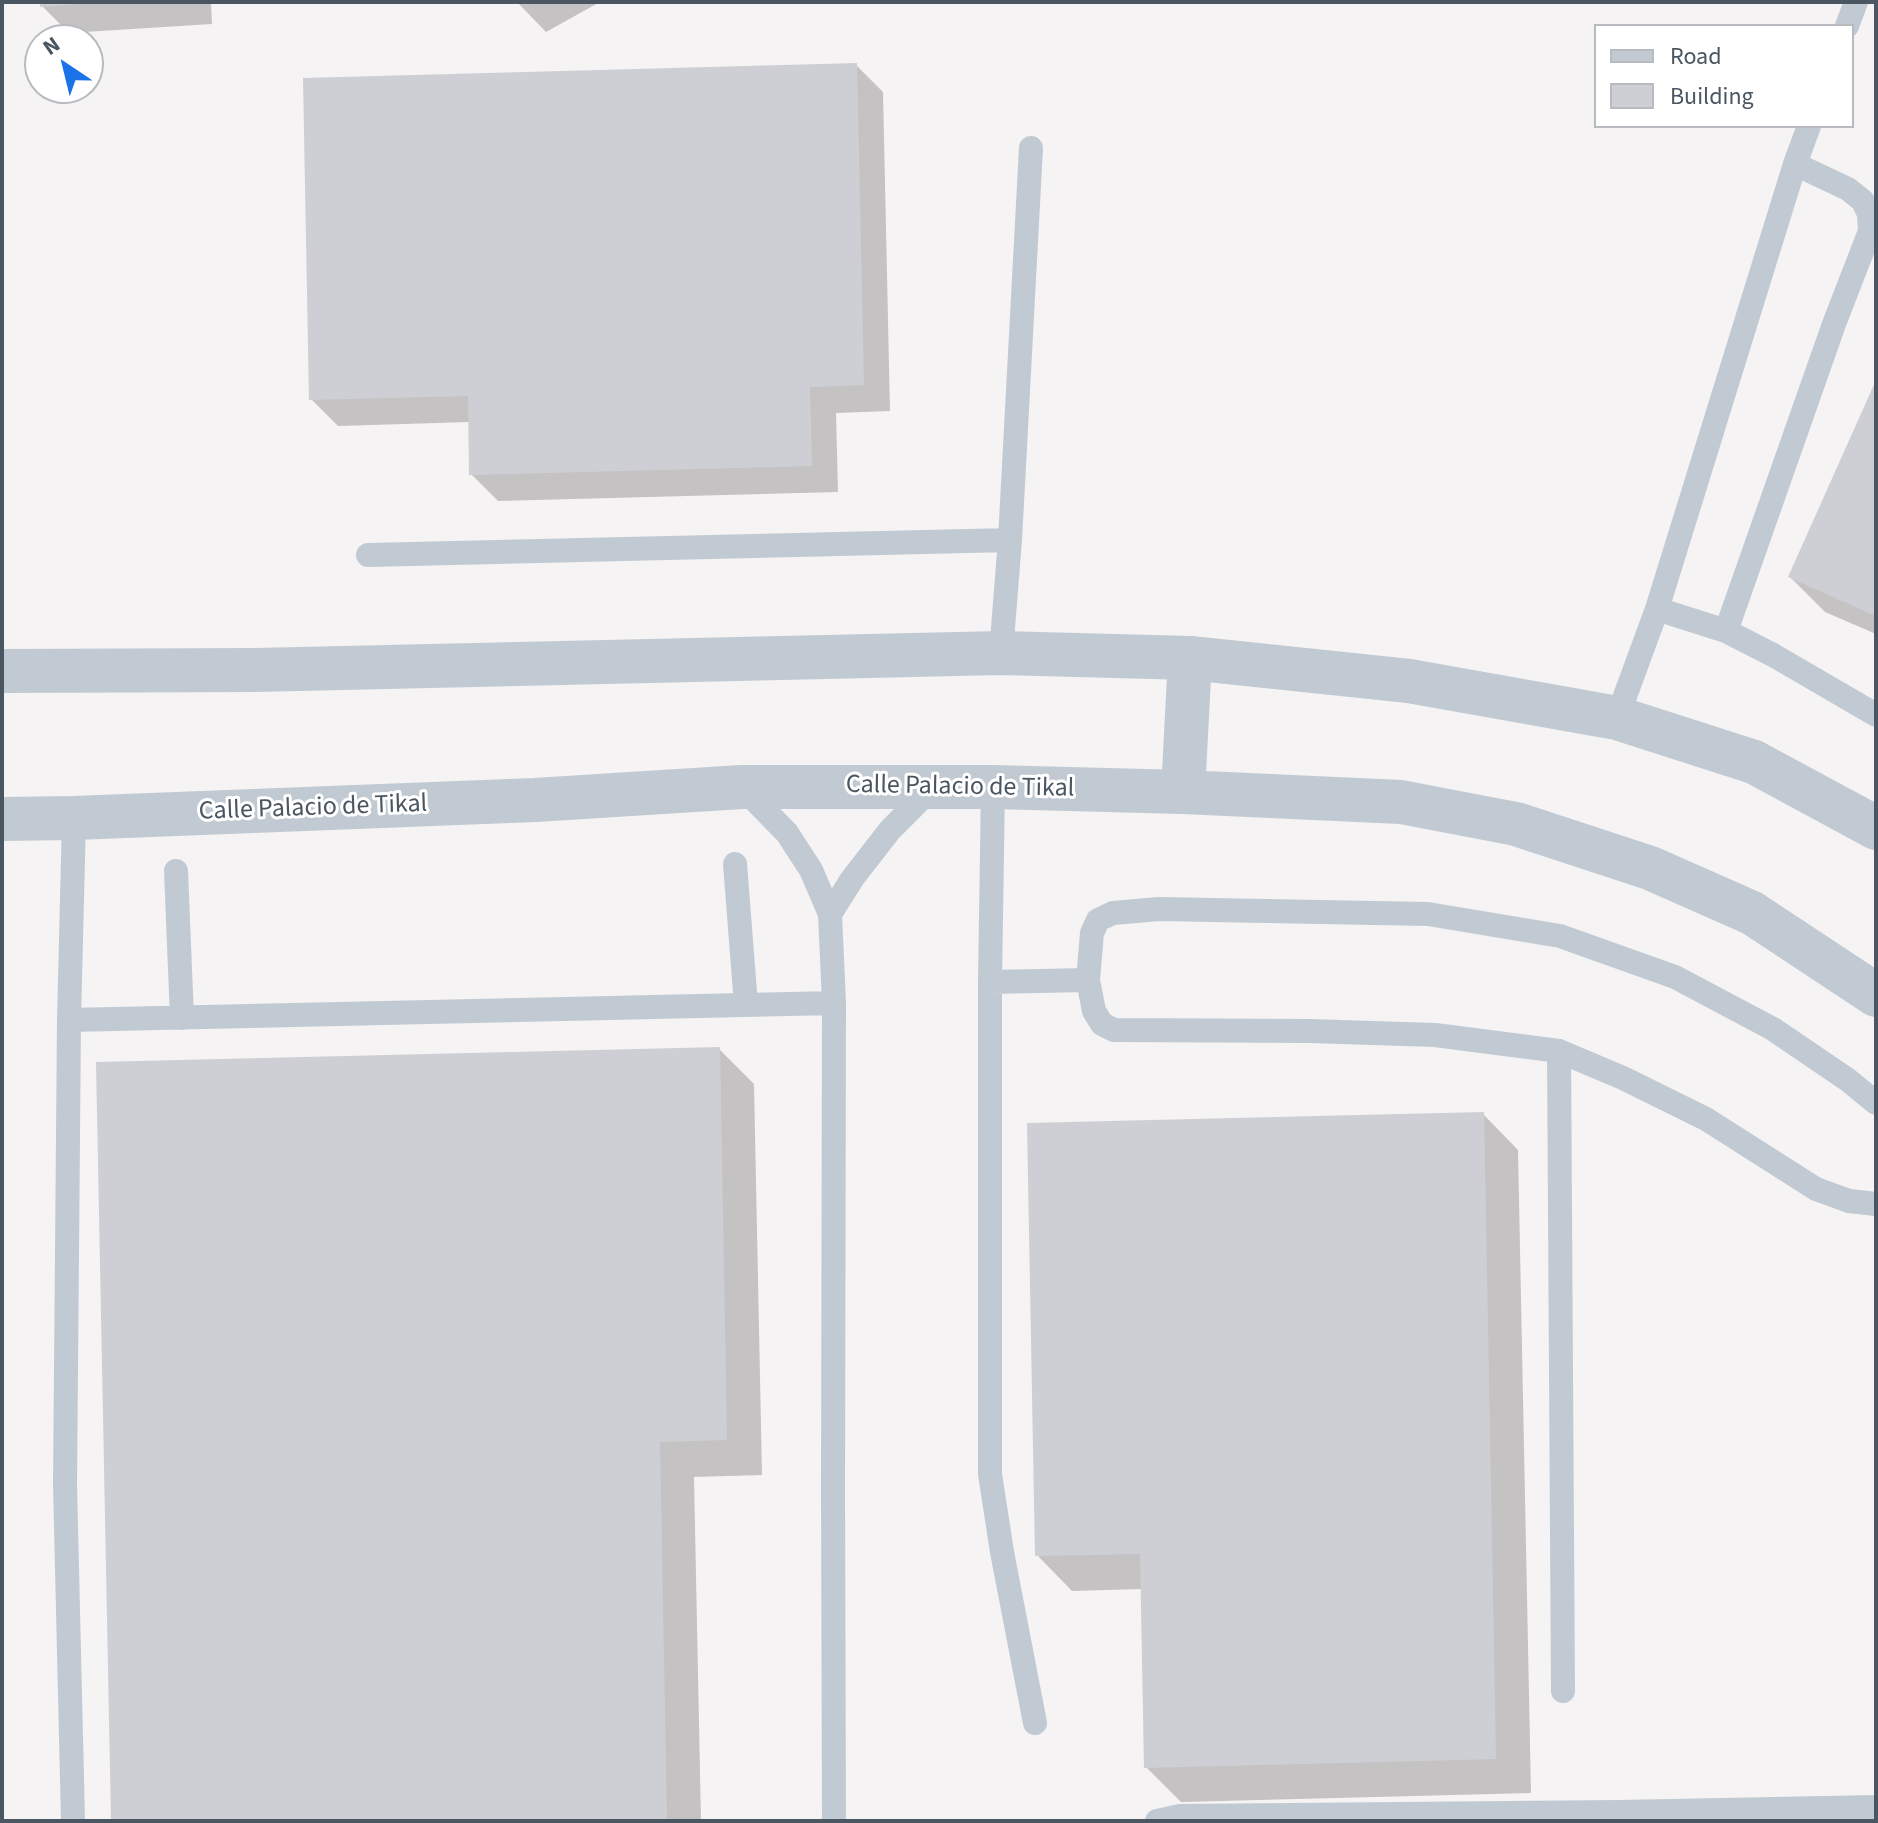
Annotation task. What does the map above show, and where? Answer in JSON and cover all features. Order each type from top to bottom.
[{"type":"street","points":[[2,671],[255,670],[1001,653],[1190,658],[1409,681],[1617,718],[1754,762],[1876,828]]},
{"type":"street","points":[[1183,792],[1190,658]]},
{"type":"street","name":"Calle Palacio de Tikal","points":[[2,819],[535,800],[742,787],[993,787],[1401,802],[1516,824],[1650,868],[1752,913],[1876,995]]},
{"type":"lane","points":[[1848,24],[1856,2]]},
{"type":"lane","points":[[1617,718],[1657,609],[1808,128]]},
{"type":"lane","points":[[1001,653],[1031,148]]},
{"type":"lane","points":[[1726,631],[1870,231],[1869,214],[1863,201],[1848,189],[1795,164]]},
{"type":"lane","points":[[368,555],[1010,540]]},
{"type":"lane","points":[[1657,609],[1726,631],[1876,715]]},
{"type":"lane","points":[[742,787],[787,833],[811,870],[830,914],[834,1003],[834,1821]]},
{"type":"lane","points":[[830,914],[852,879],[890,830],[933,787]]},
{"type":"lane","points":[[993,787],[990,1474],[1035,1723]]},
{"type":"lane","points":[[73,1821],[65,1484],[74,818]]},
{"type":"lane","points":[[735,864],[746,1005]]},
{"type":"lane","points":[[176,871],[182,1018]]},
{"type":"lane","points":[[1876,1103],[1773,1029],[1675,977],[1560,936],[1428,914],[1159,909],[1113,913],[1098,920],[1092,933],[1088,980],[1094,1011],[1102,1024],[1114,1030],[1435,1035],[1559,1051],[1706,1119],[1816,1189],[1849,1201],[1876,1204]]},
{"type":"lane","points":[[990,982],[1088,980]]},
{"type":"lane","points":[[69,1020],[834,1003]]},
{"type":"lane","points":[[1559,1051],[1563,1691]]},
{"type":"lane","points":[[1157,1821],[1180,1816],[1876,1807]]},
{"type":"building","points":[[40,2],[78,2],[78,4],[40,7]]},
{"type":"building","points":[[857,63],[864,385],[810,387],[812,466],[469,475],[468,396],[309,400],[303,78]]},
{"type":"building","points":[[1876,380],[1876,616],[1788,577]]},
{"type":"building","points":[[720,1047],[727,1440],[660,1442],[667,1821],[111,1821],[96,1062]]},
{"type":"building","points":[[1484,1112],[1496,1759],[1144,1768],[1140,1554],[1035,1556],[1027,1123]]}]
